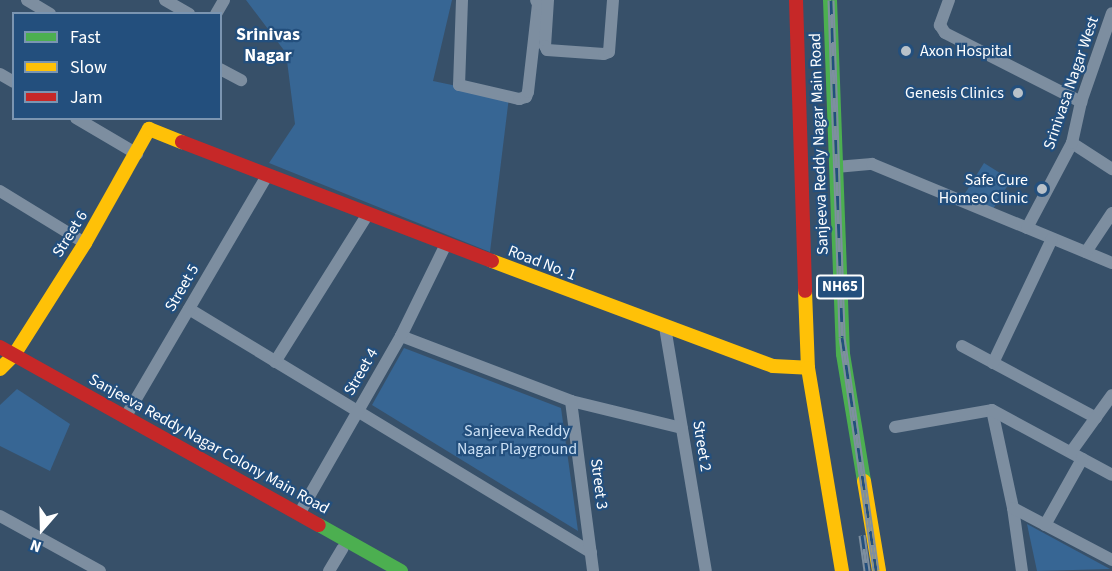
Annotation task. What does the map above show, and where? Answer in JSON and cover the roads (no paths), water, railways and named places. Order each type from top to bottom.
[{"type":"main road","name":"Sanjeeva Reddy Nagar Main Road","points":[[796,0],[808,368],[842,571]]},
{"type":"main road","name":"Sanjeeva Reddy Nagar Main Road","points":[[830,0],[843,354],[879,571]]},
{"type":"main road","name":"Road No. 1","points":[[152,124],[267,176],[665,327],[773,366],[808,368]]},
{"type":"main road","name":"Street 6","points":[[5,361],[85,243],[152,124]]},
{"type":"main road","name":"Sanjeeva Reddy Nagar Colony Main Road","points":[[0,347],[5,361],[381,571]]},
{"type":"main road","name":"Sanjeeva Reddy Nagar Colony Main Road","points":[[5,361],[126,416],[401,571]]},
{"type":"street","points":[[27,0],[47,12]]},
{"type":"street","points":[[165,0],[186,12]]},
{"type":"street","points":[[462,0],[459,86],[519,99],[526,97],[528,92],[538,4],[536,0]]},
{"type":"street","points":[[548,0],[544,46],[547,50],[604,54],[609,52],[613,0]]},
{"type":"street","points":[[950,0],[940,25],[945,33],[1081,102]]},
{"type":"street","name":"Srinivasa Nagar West","points":[[1027,228],[1072,143],[1081,102],[1109,30],[1112,13]]},
{"type":"street","points":[[222,70],[241,80]]},
{"type":"street","points":[[79,120],[137,154]]},
{"type":"street","points":[[1072,143],[1112,169]]},
{"type":"street","points":[[836,167],[872,164],[1112,262]]},
{"type":"street","name":"Street 5","points":[[126,416],[267,176]]},
{"type":"street","points":[[0,191],[85,243]]},
{"type":"street","points":[[1086,252],[1112,213]]},
{"type":"street","points":[[275,362],[368,214]]},
{"type":"street","points":[[993,363],[1052,239]]},
{"type":"street","name":"Street 4","points":[[299,514],[401,336],[446,244]]},
{"type":"street","points":[[189,309],[591,552]]},
{"type":"street","name":"Street 2","points":[[665,327],[705,571]]},
{"type":"street","points":[[401,336],[571,401],[682,428]]},
{"type":"street","points":[[962,346],[1096,418]]},
{"type":"street","points":[[1045,525],[1076,456],[1096,418],[1112,396]]},
{"type":"street","name":"Street 3","points":[[571,401],[593,571]]},
{"type":"street","points":[[895,427],[992,410],[1112,475]]},
{"type":"street","points":[[992,410],[1013,508],[1022,571]]},
{"type":"street","points":[[1013,508],[1112,560]]},
{"type":"street","points":[[1,518],[100,571]]},
{"type":"street","points":[[329,571],[342,549]]},
{"type":"railway","points":[[831,0],[842,337],[876,571]]},
{"type":"railway","points":[[862,535],[867,571]]},
{"type":"place","name":"Axon Hospital","points":[[906,51]]},
{"type":"place","name":"Genesis Clinics","points":[[1018,93]]},
{"type":"place","name":"Safe Cure Homeo Clinic","points":[[1042,189]]},
{"type":"district","name":"Srinivas Nagar","points":[[268,46]]},
{"type":"park label","name":"Sanjeeva Reddy Nagar Playground","points":[[517,440]]}]
